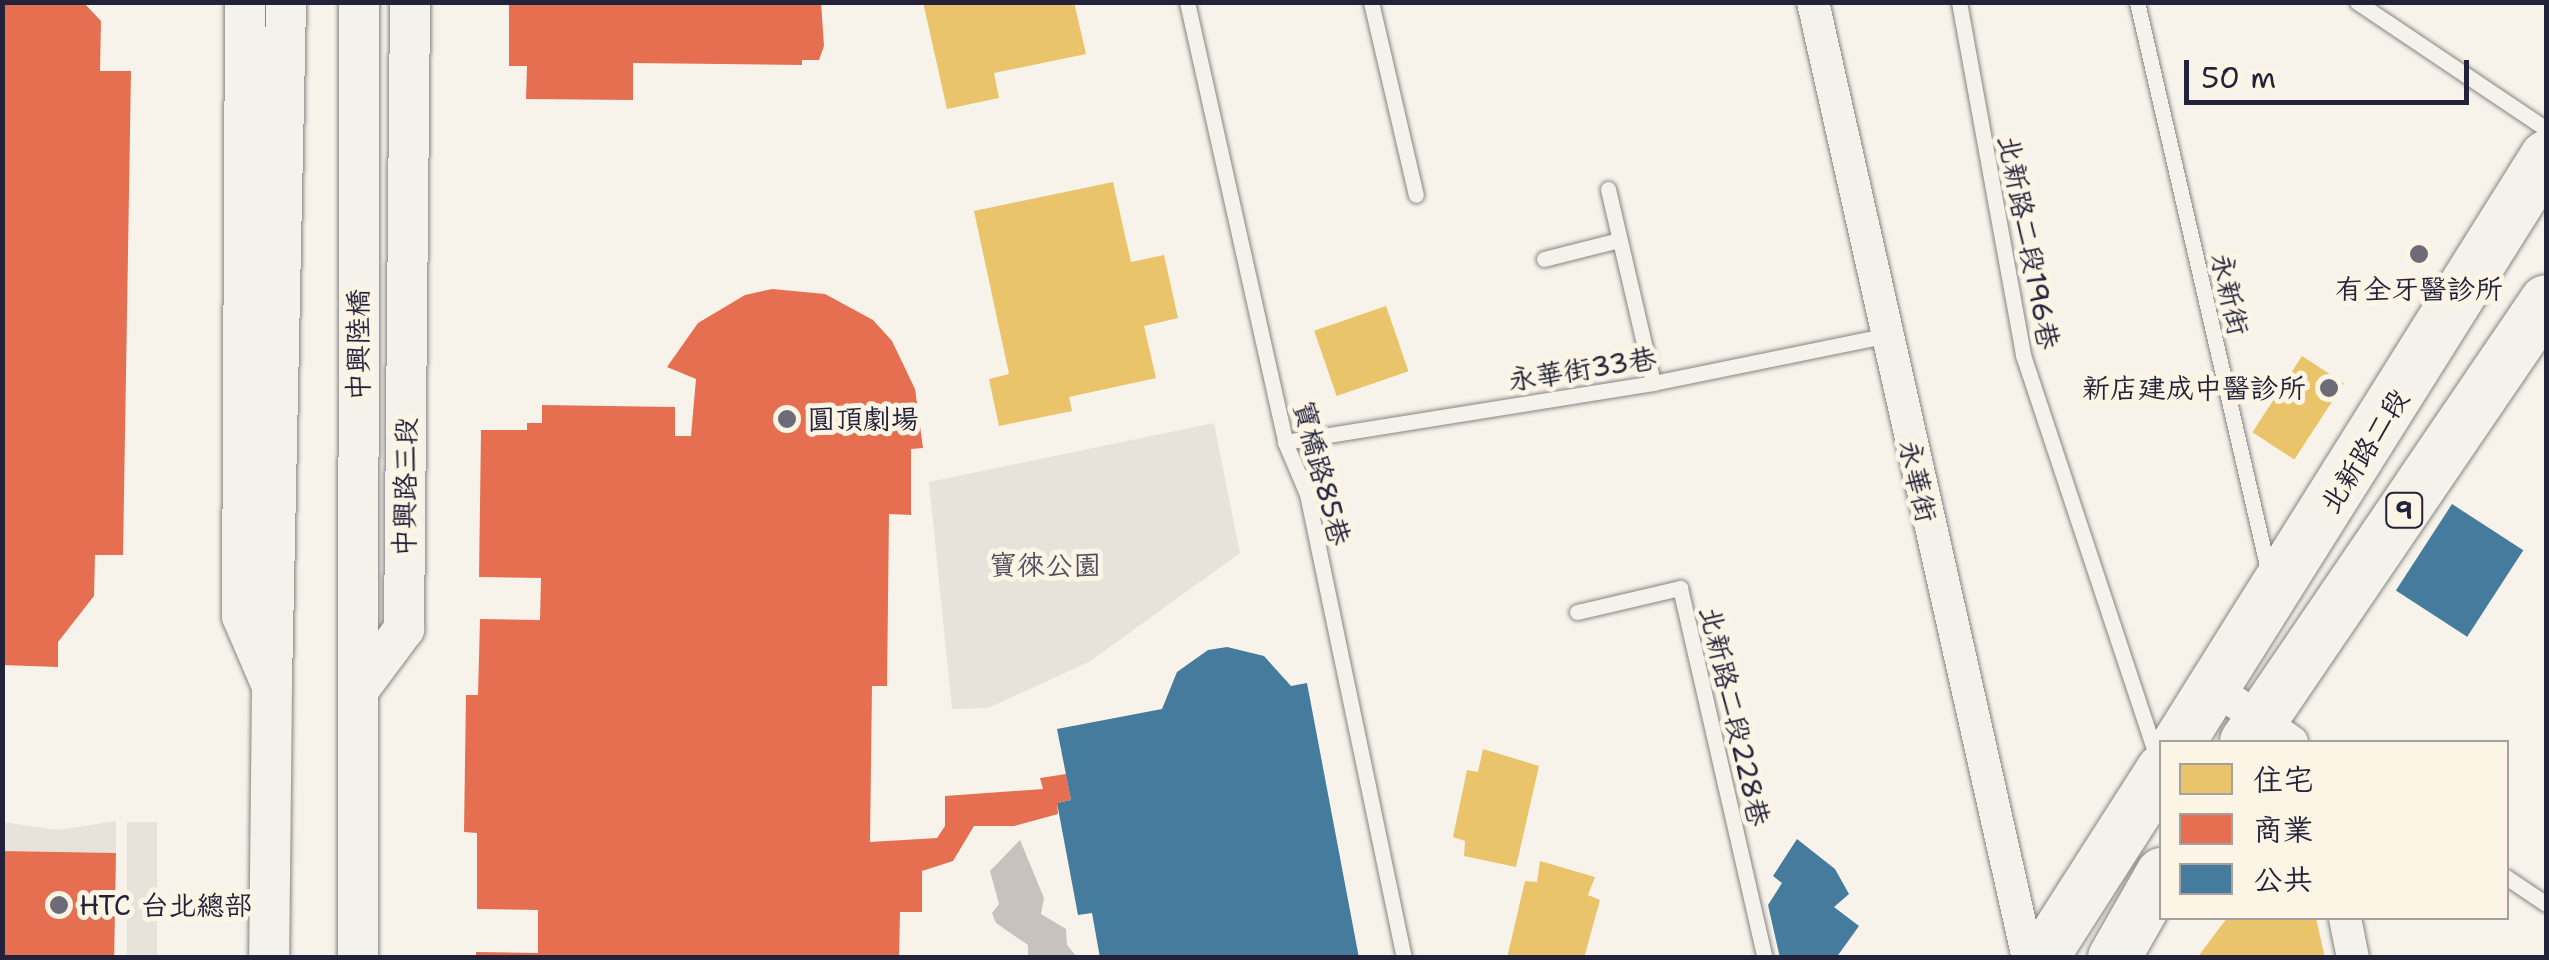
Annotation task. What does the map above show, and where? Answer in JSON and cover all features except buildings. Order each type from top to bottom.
[{"type":"main road","name":"北新路二段","points":[[2179,740],[2274,597],[2546,158]]},
{"type":"main road","name":"9","points":[[2266,735],[2546,301]]},
{"type":"main road","points":[[2042,958],[2159,773]]},
{"type":"main road","points":[[2114,958],[2159,879]]},
{"type":"street","points":[[245,2],[242,616],[272,686]]},
{"type":"street","points":[[269,958],[272,686],[279,614],[286,2]]},
{"type":"street","name":"中興陸橋","points":[[359,2],[360,688]]},
{"type":"street","name":"中興路三段","points":[[360,688],[404,629],[410,2]]},
{"type":"street","name":"永華街","points":[[1813,2],[1884,336],[2028,958]]},
{"type":"street","points":[[2213,687],[2266,735]]},
{"type":"street","points":[[358,958],[360,688]]},
{"type":"street","points":[[2344,920],[2352,958]]},
{"type":"lane","name":"寶橋路85巷","points":[[1187,2],[1285,442],[1307,494],[1404,958]]},
{"type":"lane","points":[[1371,2],[1416,196]]},
{"type":"lane","name":"北新路二段196巷","points":[[1959,2],[2023,355],[2159,764]]},
{"type":"lane","name":"永新街","points":[[2137,2],[2274,597]]},
{"type":"lane","points":[[2357,2],[2546,129]]},
{"type":"lane","points":[[1608,189],[1653,383]]},
{"type":"lane","points":[[1544,259],[1620,240]]},
{"type":"lane","name":"永華街33巷","points":[[1285,442],[1653,383],[1884,336]]},
{"type":"lane","name":"北新路二段228巷","points":[[1577,612],[1680,588],[1765,958]]},
{"type":"lane","points":[[2509,880],[2546,904]]},
{"type":"green space","name":"寶徠公園","points":[[1214,423],[1240,553],[1089,662],[988,708],[952,709],[929,482]]},
{"type":"green space","points":[[116,821],[116,853],[3,851],[3,822],[58,830]]},
{"type":"green space","points":[[127,822],[157,822],[157,957],[127,957]]},
{"type":"shaded area","points":[[1020,840],[1044,898],[1041,914],[1066,929],[1067,945],[1077,957],[1028,957],[1028,945],[996,923],[992,913],[999,904],[990,871]]},
{"type":"place","name":"有全牙醫診所","points":[[2419,254]]},
{"type":"place","name":"新店建成中醫診所","points":[[2329,388]]},
{"type":"place","name":"圓頂劇場","points":[[787,419]]},
{"type":"place","name":"HTC 台北總部","points":[[59,905]]}]
